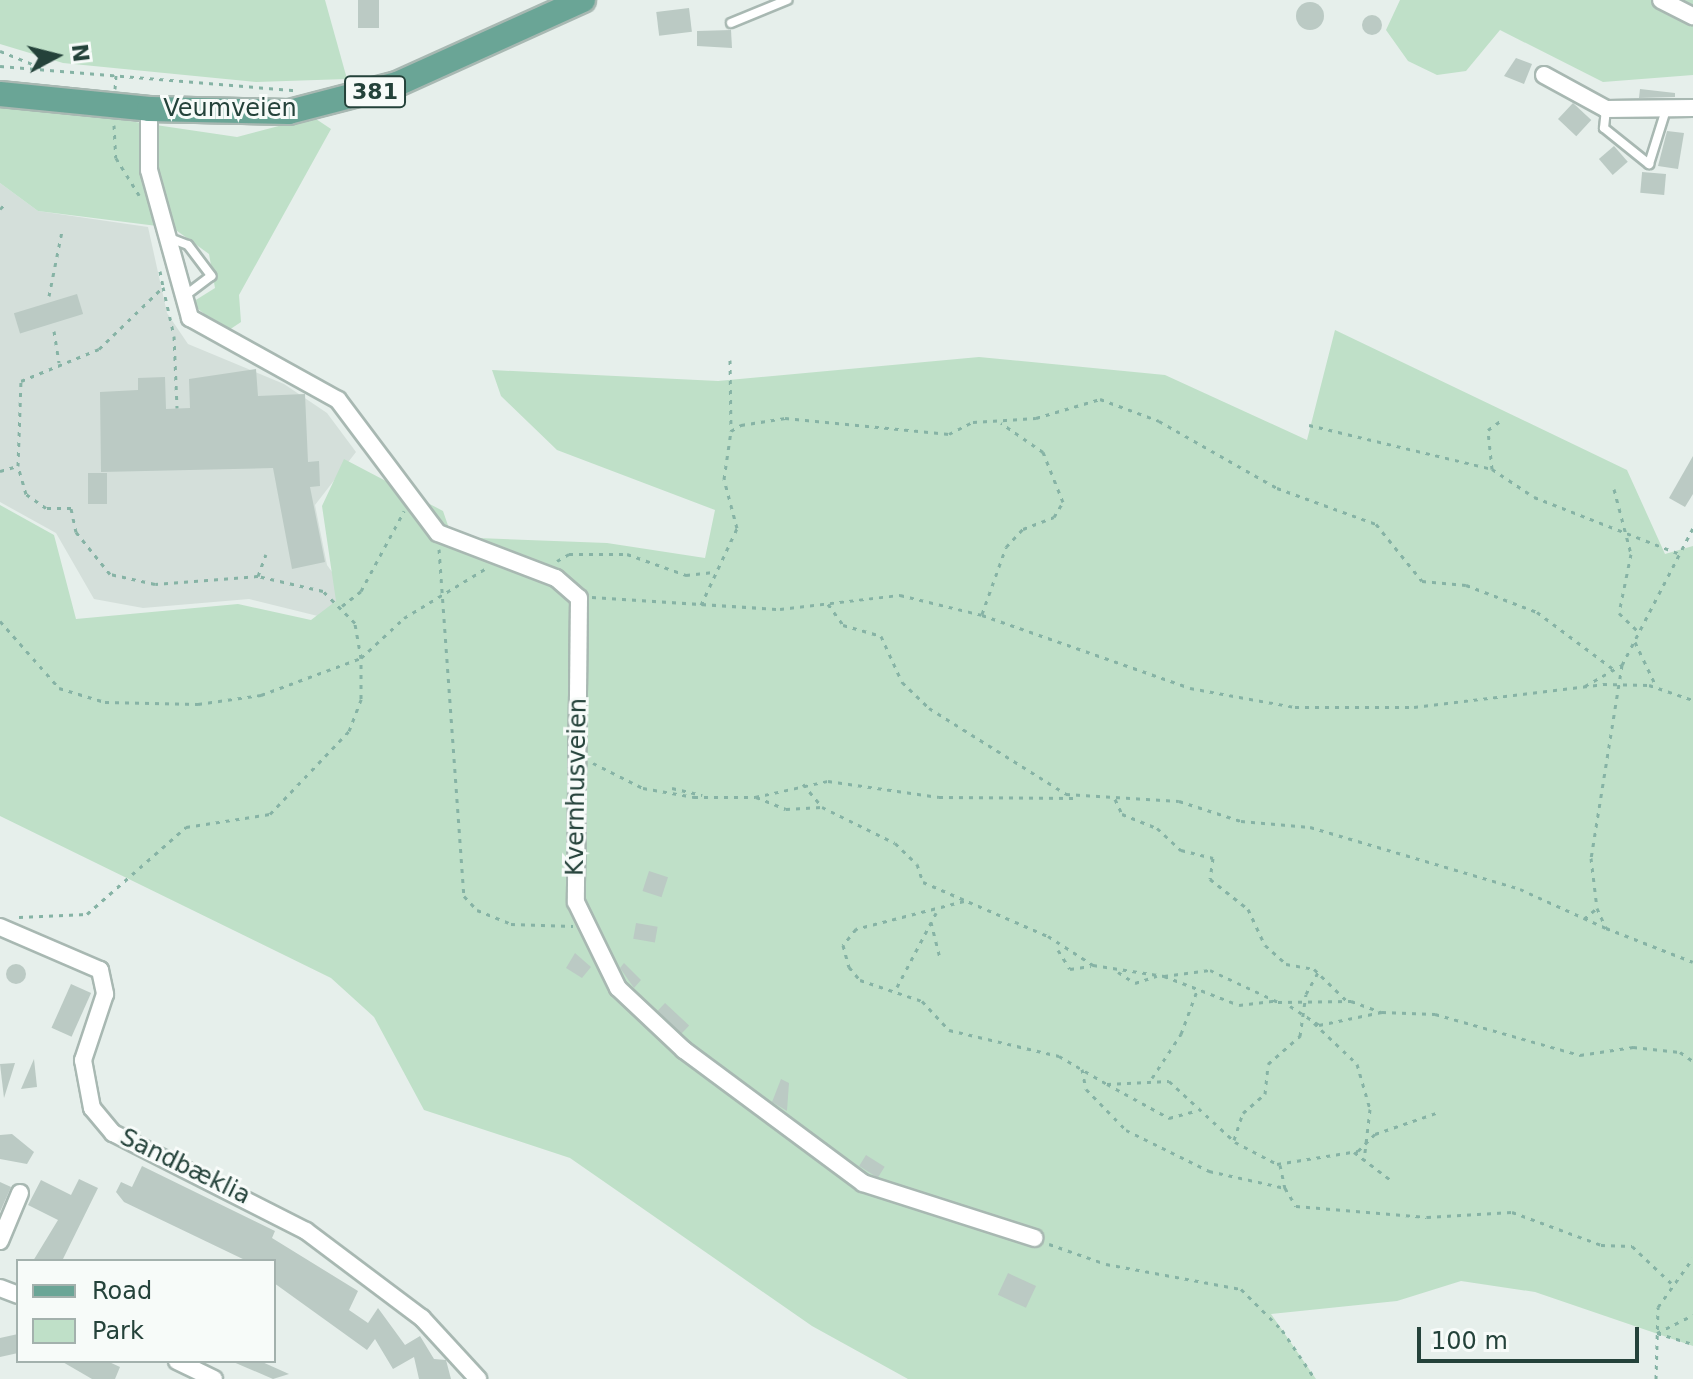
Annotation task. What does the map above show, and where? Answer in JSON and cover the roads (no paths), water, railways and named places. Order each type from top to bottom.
[{"type":"main road","name":"Veumveien","points":[[0,94],[149,109],[262,113],[337,103],[397,84],[583,0]]},
{"type":"street","points":[[1661,0],[1693,16]]},
{"type":"street","points":[[1544,75],[1606,109],[1665,113],[1693,108]]},
{"type":"street","points":[[149,109],[149,170],[180,298]]},
{"type":"street","name":"Kvernhusveien","points":[[180,298],[204,329],[338,400],[438,533],[541,573],[574,591],[583,635],[575,752],[575,887],[583,924],[609,975],[648,1019],[863,1183],[1034,1238]]},
{"type":"street","name":"Sandbæklia","points":[[5,922],[100,970],[105,994],[83,1060],[92,1108],[113,1133],[306,1231],[422,1318],[478,1379]]},
{"type":"street","points":[[0,1241],[20,1193]]},
{"type":"street","points":[[181,1363],[214,1379]]},
{"type":"lane","points":[[731,23],[787,0]]},
{"type":"lane","points":[[1606,109],[1604,128],[1649,164],[1665,113]]},
{"type":"lane","points":[[163,236],[188,245],[211,276],[180,298]]}]
